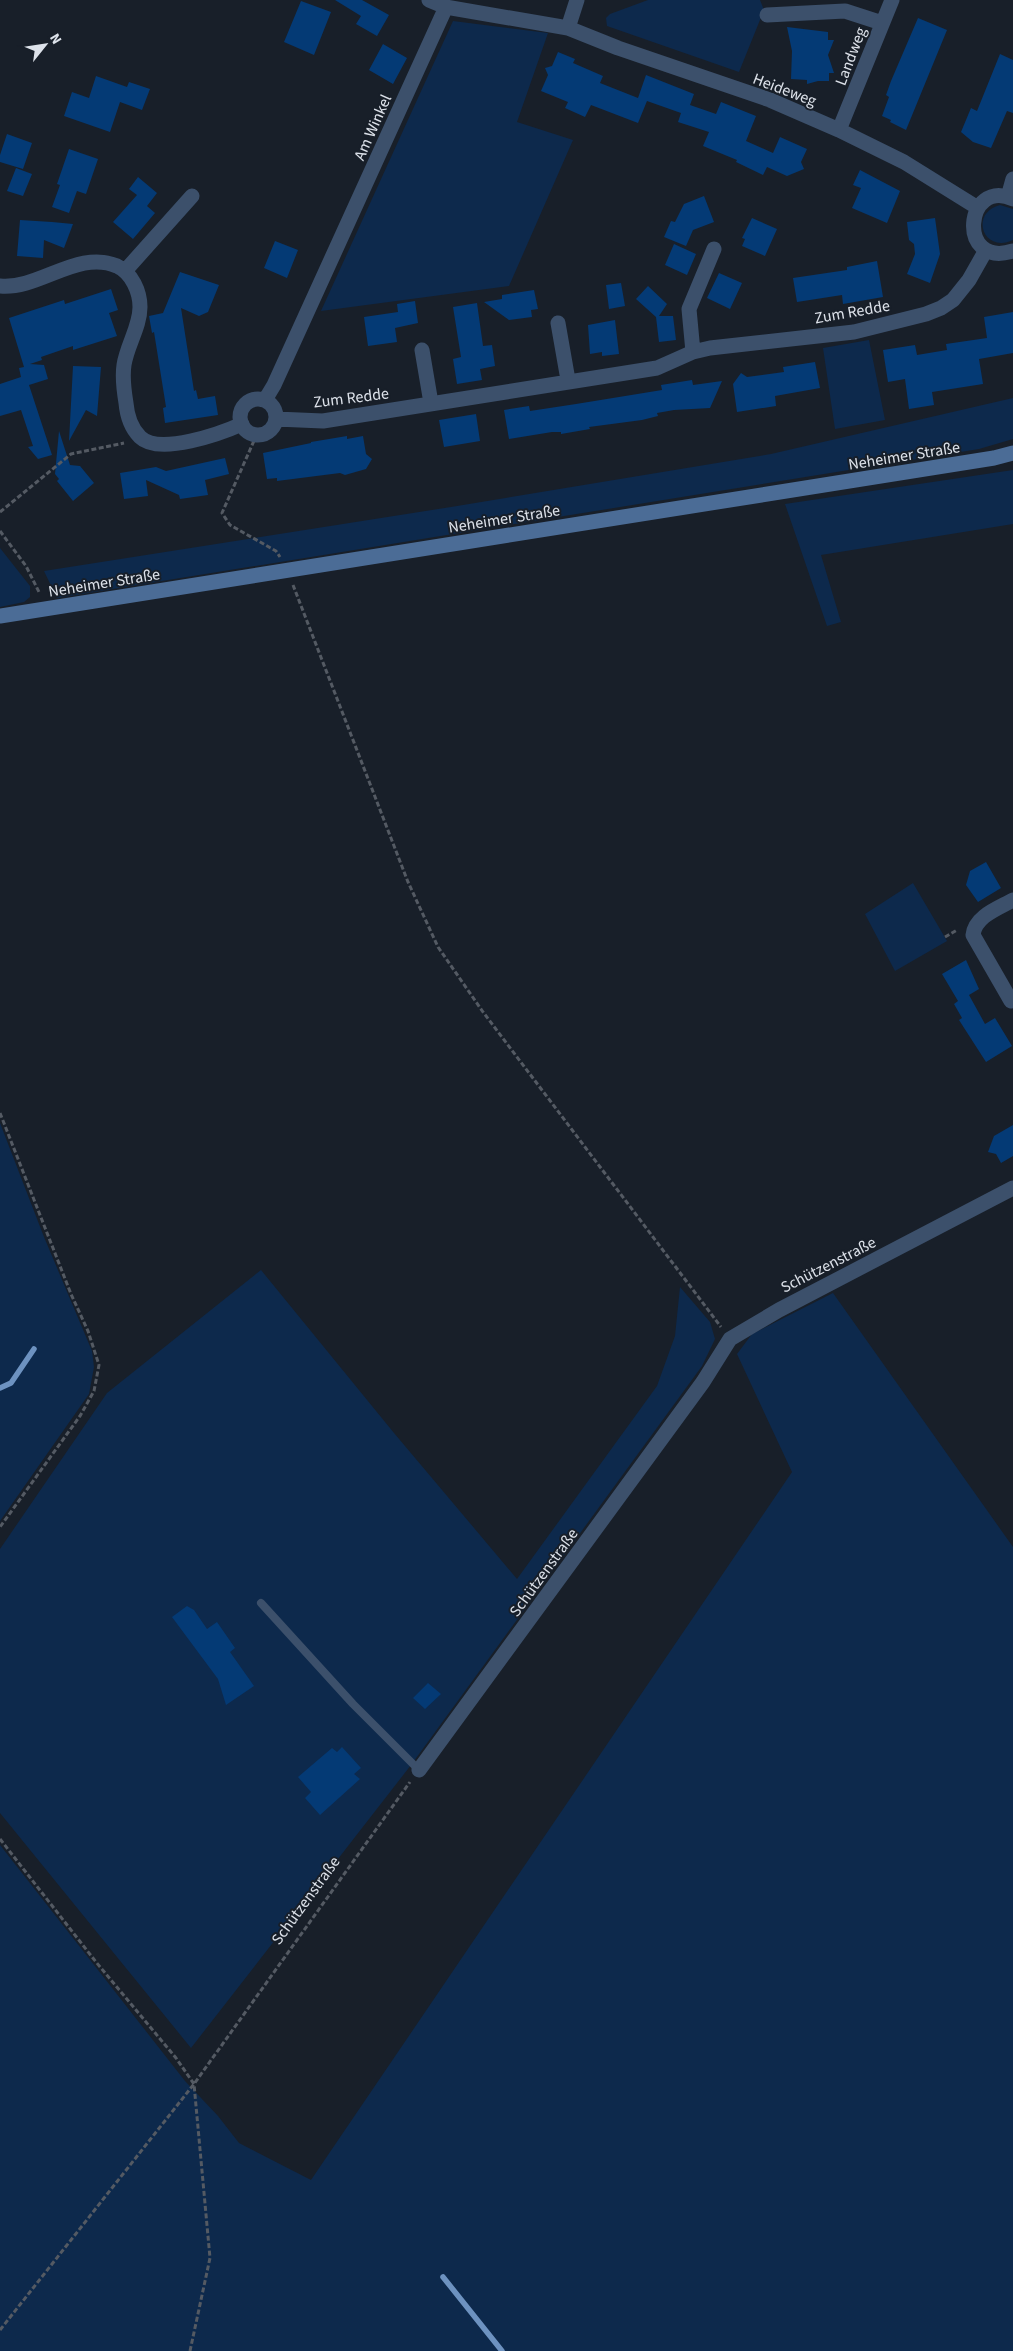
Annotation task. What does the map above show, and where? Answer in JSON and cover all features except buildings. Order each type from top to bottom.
[{"type":"main road","name":"Neheimer Straße","points":[[0,616],[286,569],[994,458],[1013,453]]},
{"type":"street","points":[[429,0],[446,7],[568,28],[577,0]]},
{"type":"street","name":"Landweg","points":[[840,130],[892,0]]},
{"type":"street","name":"Am Winkel","points":[[265,400],[274,385],[446,7]]},
{"type":"street","name":"Landweg","points":[[767,15],[845,11],[882,23]]},
{"type":"street","name":"Heideweg","points":[[568,28],[618,48],[770,100],[840,130],[904,162],[978,208]]},
{"type":"street","points":[[1013,178],[1011,198],[991,198],[978,208],[972,226],[979,244],[986,250],[996,253],[1013,251]]},
{"type":"street","points":[[125,271],[192,196]]},
{"type":"street","points":[[693,352],[689,310],[714,249]]},
{"type":"street","name":"Zum Redde","points":[[276,419],[323,421],[568,380],[657,368],[693,352],[739,343],[854,332],[926,314],[954,300],[969,280],[986,250]]},
{"type":"street","points":[[0,286],[20,285],[95,262],[106,263],[125,271],[133,280],[140,304],[140,316],[128,346],[124,367],[124,388],[127,412],[132,426],[141,439],[167,444],[202,439],[242,424]]},
{"type":"street","points":[[558,323],[568,380]]},
{"type":"street","points":[[422,350],[431,403]]},
{"type":"street","points":[[258,399],[265,400],[274,408],[276,419],[268,432],[256,434],[246,430],[240,417],[246,404],[258,399]]},
{"type":"street","points":[[1011,1001],[973,935],[980,919],[1013,900]]},
{"type":"street","name":"Schützenstraße","points":[[419,1770],[703,1382],[730,1339],[779,1310],[1013,1188]]},
{"type":"lane","points":[[261,1603],[353,1704],[419,1770]]},
{"type":"path","points":[[256,434],[222,513],[230,525],[276,551],[286,569],[408,882],[438,947],[483,1012],[730,1339]]},
{"type":"path","points":[[0,512],[71,454],[141,439]]},
{"type":"path","points":[[0,531],[26,566],[46,609]]},
{"type":"path","points":[[0,1113],[71,1294],[88,1331],[99,1365],[94,1391],[80,1416],[0,1527]]},
{"type":"path","name":"Schützenstraße","points":[[0,2330],[194,2084],[419,1770]]},
{"type":"path","points":[[0,1839],[96,1962],[176,2058],[194,2084],[210,2258],[190,2351]]},
{"type":"shaded area","points":[[648,0],[760,0],[764,10],[739,72],[607,26],[606,18],[610,14]]},
{"type":"shaded area","points":[[453,21],[548,33],[517,122],[573,140],[509,286],[321,311]]},
{"type":"shaded area","points":[[1000,205],[1013,209],[1013,240],[1003,243],[994,242],[988,237],[984,231],[983,223],[990,209]]},
{"type":"shaded area","points":[[869,340],[885,420],[835,429],[823,348]]},
{"type":"shaded area","points":[[1013,398],[1013,439],[979,449],[57,598],[44,571],[771,454]]},
{"type":"shaded area","points":[[1013,470],[1013,524],[821,555],[841,622],[827,626],[785,504]]},
{"type":"shaded area","points":[[0,548],[30,586],[30,597],[24,602],[0,607]]},
{"type":"shaded area","points":[[913,883],[947,941],[895,971],[865,914]]},
{"type":"shaded area","points":[[0,1123],[44,1237],[92,1351],[94,1367],[89,1394],[0,1521]]},
{"type":"shaded area","points":[[261,1270],[394,1433],[517,1579],[657,1386],[675,1336],[680,1287],[710,1322],[715,1339],[702,1366],[411,1765],[191,2048],[0,1813],[0,1549],[107,1393]]},
{"type":"shaded area","points":[[833,1293],[1013,1547],[1013,2351],[0,2351],[0,1845],[185,2081],[218,2116],[239,2143],[311,2180],[792,1472],[737,1354],[752,1334]]},
{"type":"waterway","points":[[0,1388],[11,1383],[34,1349]]},
{"type":"waterway","points":[[443,2277],[502,2351]]}]
